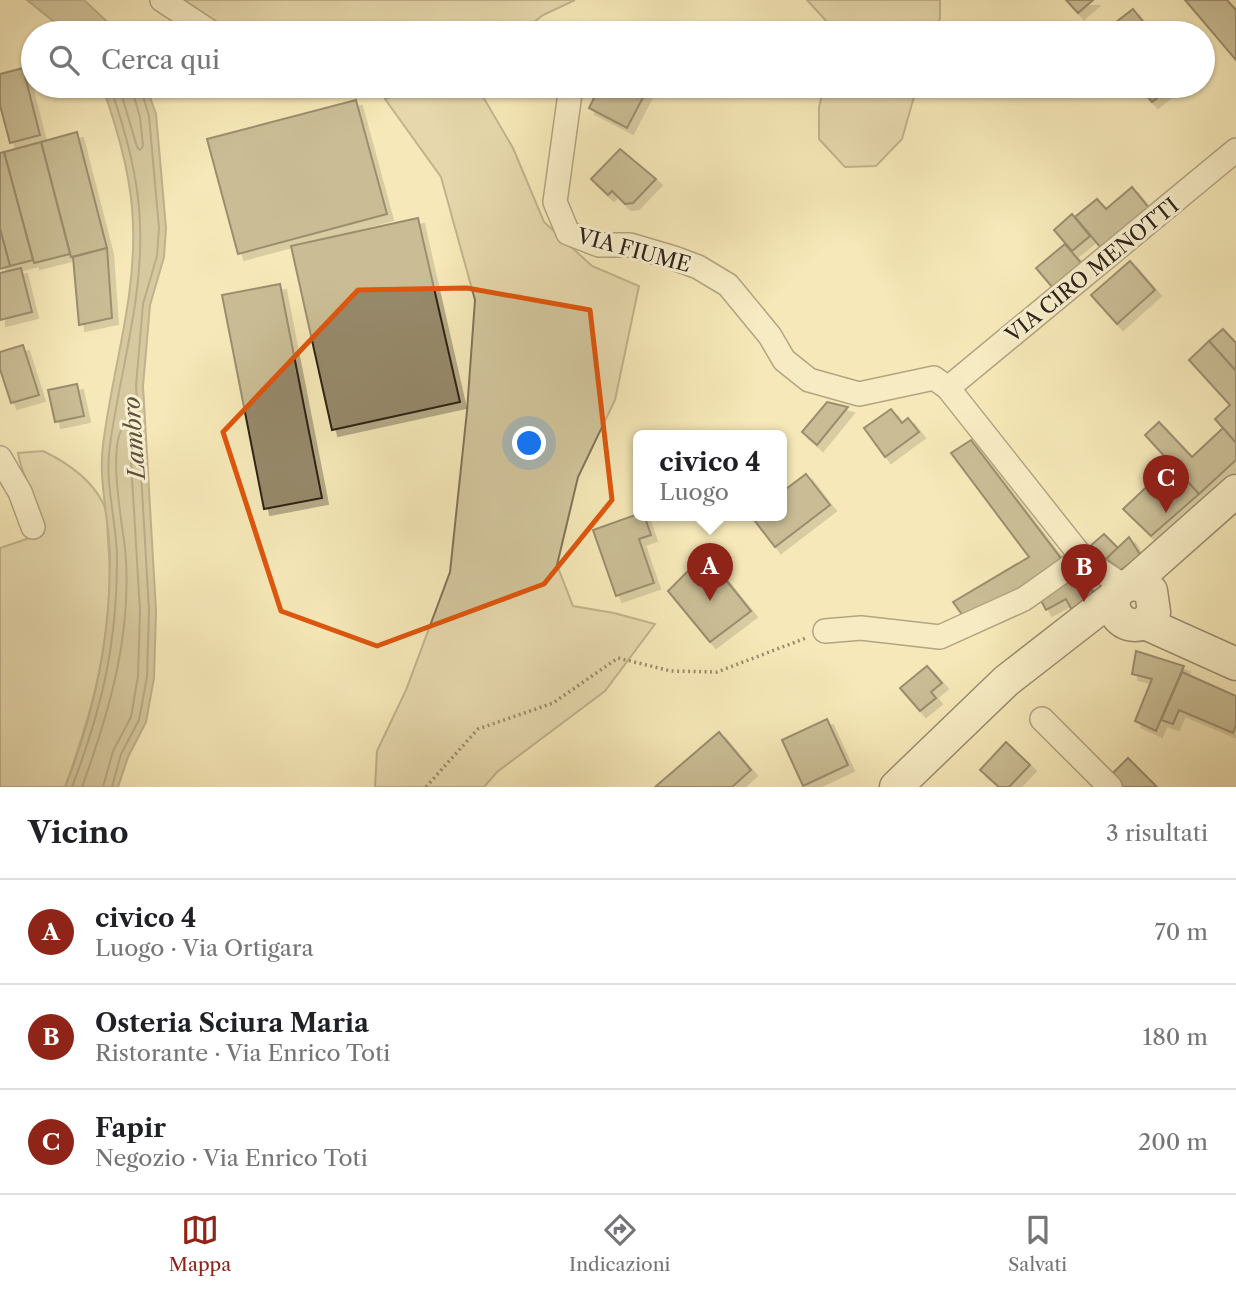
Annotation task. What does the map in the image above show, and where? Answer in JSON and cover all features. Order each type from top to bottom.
[{"type":"main road","points":[[896,787],[1006,681],[1057,642],[1136,603],[1192,532],[1236,491]]},
{"type":"main road","points":[[1136,603],[1189,643],[1236,664]]},
{"type":"street","points":[[162,0],[194,21]]},
{"type":"street","name":"VIA FIUME","points":[[569,98],[555,202],[568,233],[599,245],[629,245],[674,258],[698,267],[728,285],[770,336],[784,360],[809,380],[859,394],[934,378],[948,388]]},
{"type":"street","name":"VIA CIRO MENOTTI","points":[[948,388],[1236,150]]},
{"type":"street","points":[[948,388],[1085,561],[1136,603]]},
{"type":"street","points":[[0,458],[20,492],[33,527]]},
{"type":"street","points":[[824,631],[862,628],[940,637],[1024,600],[1069,567],[1085,561]]},
{"type":"street","points":[[1042,719],[1110,787]]},
{"type":"path","points":[[426,787],[478,729],[553,703],[618,658],[671,671],[718,672],[824,631]]},
{"type":"highlighted area","points":[[467,288],[590,310],[612,500],[544,584],[377,646],[281,611],[223,432],[358,290]]},
{"type":"shaded area","points":[[162,0],[575,0],[535,21],[194,21]]},
{"type":"shaded area","points":[[807,0],[940,0],[939,21],[826,21]]},
{"type":"shaded area","points":[[484,98],[513,148],[544,222],[592,266],[639,286],[615,400],[578,477],[557,565],[573,606],[655,624],[605,691],[497,772],[484,787],[375,787],[377,751],[406,690],[450,572],[467,411],[475,300],[441,177],[385,99]]},
{"type":"shaded area","points":[[821,98],[914,98],[902,139],[876,166],[845,167],[819,139]]},
{"type":"shaded area","points":[[43,451],[85,479],[105,507],[110,572],[106,635],[85,727],[65,787],[0,787],[0,548],[44,533],[40,512],[18,453]]},
{"type":"water","points":[[27,0],[84,0],[106,21],[53,21]]},
{"type":"water","name":"Lambro","points":[[106,98],[150,98],[156,114],[166,228],[164,257],[150,305],[143,386],[156,611],[154,678],[146,722],[128,757],[118,787],[65,787],[85,732],[99,676],[107,619],[110,560],[103,488],[103,445],[127,308],[133,253],[132,207],[119,137]]},
{"type":"building","points":[[1066,0],[1093,0],[1078,13]]},
{"type":"building","points":[[1185,0],[1227,0],[1236,10],[1236,60],[1215,35],[1215,21],[1203,21]]},
{"type":"building","points":[[1133,9],[1142,21],[1118,21]]},
{"type":"building","points":[[21,69],[21,98],[31,98],[40,135],[10,143],[0,105],[0,74]]},
{"type":"building","points":[[594,98],[643,98],[627,128],[589,108]]},
{"type":"building","points":[[356,100],[387,214],[238,254],[207,139]]},
{"type":"building","points":[[77,132],[107,248],[71,257],[41,142]]},
{"type":"building","points":[[41,142],[70,254],[34,263],[4,152]]},
{"type":"building","points":[[620,149],[656,179],[633,203],[625,204],[612,191],[608,195],[591,179]]},
{"type":"building","points":[[4,152],[33,260],[10,266],[0,229],[0,153]]},
{"type":"building","points":[[1132,187],[1149,208],[1101,248],[1075,217],[1097,199],[1106,209]]},
{"type":"building","points":[[1072,214],[1090,236],[1072,251],[1054,230]]},
{"type":"building","points":[[418,218],[460,402],[332,430],[291,246]]},
{"type":"building","points":[[0,229],[10,266],[0,269]]},
{"type":"building","points":[[1065,244],[1082,264],[1053,288],[1036,268]]},
{"type":"building","points":[[107,248],[112,318],[79,325],[73,257]]},
{"type":"building","points":[[1130,261],[1155,290],[1117,324],[1091,295]]},
{"type":"building","points":[[21,268],[32,312],[0,320],[0,273]]},
{"type":"building","points":[[280,284],[322,498],[264,509],[222,295]]},
{"type":"building","points":[[1223,329],[1236,343],[1236,371],[1209,341]]},
{"type":"building","points":[[1209,341],[1236,371],[1236,443],[1215,419],[1230,405],[1189,360]]},
{"type":"building","points":[[23,345],[39,395],[11,403],[0,369],[0,352]]},
{"type":"building","points":[[77,384],[84,416],[55,422],[48,390]]},
{"type":"building","points":[[827,402],[848,407],[817,445],[802,432]]},
{"type":"building","points":[[891,409],[902,423],[908,418],[919,432],[885,457],[864,428]]},
{"type":"building","points":[[1159,422],[1192,457],[1223,428],[1236,443],[1236,460],[1199,494],[1145,435]]},
{"type":"building","points":[[971,440],[1066,565],[966,620],[953,602],[1029,557],[951,453]]},
{"type":"building","points":[[1171,464],[1199,494],[1151,536],[1123,509]]},
{"type":"building","points":[[806,474],[830,505],[775,547],[755,521],[787,521],[787,488]]},
{"type":"building","points":[[633,516],[633,521],[646,521],[651,535],[639,539],[654,583],[616,596],[593,530]]},
{"type":"building","points":[[1104,534],[1118,548],[1106,559],[1089,547]]},
{"type":"building","points":[[1129,537],[1141,556],[1121,570],[1106,559]]},
{"type":"building","points":[[705,554],[751,611],[710,642],[668,591]]},
{"type":"building","points":[[1079,569],[1099,602],[1075,616],[1066,599],[1046,610],[1037,593]]},
{"type":"building","points":[[1136,651],[1184,666],[1156,731],[1135,721],[1152,679],[1132,674]]},
{"type":"building","points":[[927,666],[942,683],[931,692],[936,698],[920,711],[900,688]]},
{"type":"building","points":[[1182,672],[1236,696],[1236,725],[1233,733],[1179,710],[1173,724],[1161,720]]},
{"type":"building","points":[[827,719],[848,765],[803,786],[782,740]]},
{"type":"building","points":[[719,732],[751,770],[732,787],[655,787]]},
{"type":"building","points":[[1006,742],[1030,765],[1009,787],[999,787],[980,770]]},
{"type":"building","points":[[1128,758],[1157,787],[1121,787],[1110,776]]},
{"type":"place","name":"Fapir","points":[[1166,513]]},
{"type":"place","name":"civico 4","points":[[710,601]]},
{"type":"place","name":"Osteria Sciura Maria","points":[[1084,602]]}]
